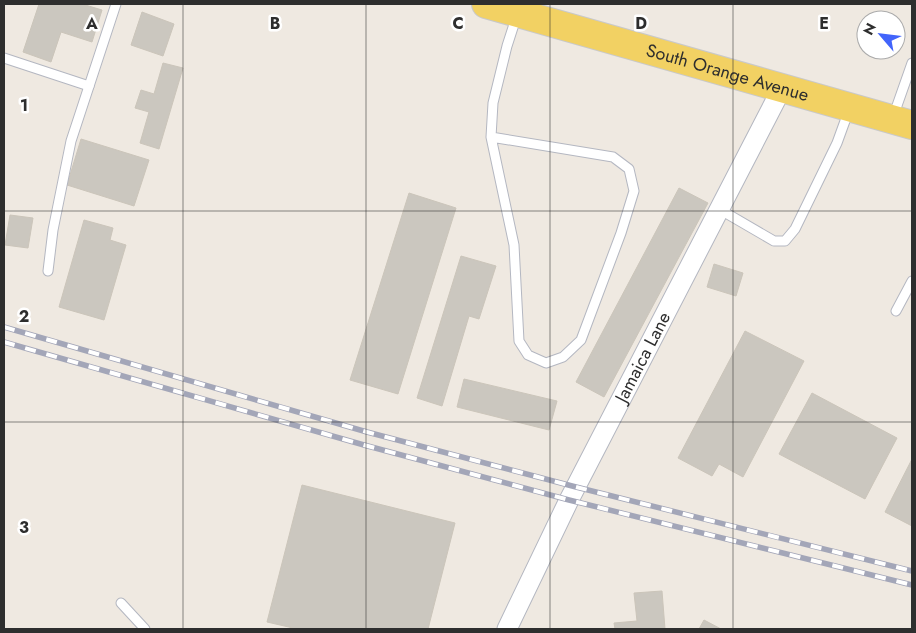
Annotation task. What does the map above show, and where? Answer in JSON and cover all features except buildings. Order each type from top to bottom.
[{"type":"main road","name":"South Orange Avenue","points":[[486,4],[902,122]]},
{"type":"street","name":"Jamaica Lane","points":[[507,629],[569,500],[782,88]]},
{"type":"lane","points":[[48,271],[53,230],[71,141],[116,4]]},
{"type":"lane","points":[[492,137],[613,157],[629,169],[634,191],[621,233],[581,340],[563,357],[546,363],[528,355],[519,341],[514,244],[492,137],[493,103],[507,46],[518,13]]},
{"type":"lane","points":[[4,58],[89,86]]},
{"type":"lane","points":[[902,122],[912,63]]},
{"type":"lane","points":[[719,209],[774,241],[785,241],[795,228],[837,144],[849,107]]},
{"type":"lane","points":[[896,311],[912,281]]},
{"type":"lane","points":[[121,603],[145,629]]},
{"type":"railway","points":[[4,327],[367,432],[576,487],[912,571]]},
{"type":"railway","points":[[4,342],[364,445],[569,500],[912,585]]}]
